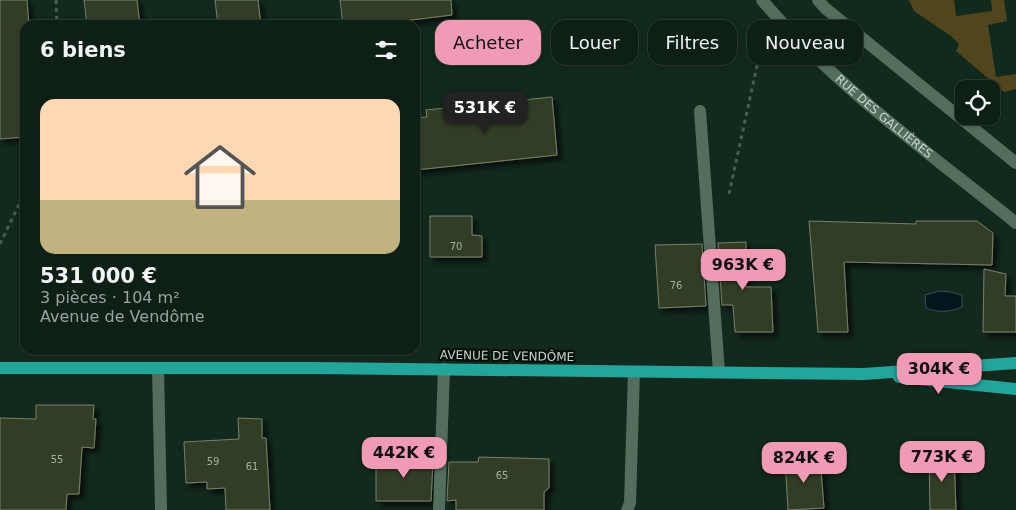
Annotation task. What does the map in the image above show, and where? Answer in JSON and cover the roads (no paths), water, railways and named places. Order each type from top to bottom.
[{"type":"main road","name":"AVENUE DE VENDÔME","points":[[0,368],[444,369],[864,374],[1016,363]]},
{"type":"main road","name":"AVENUE DE VENDÔME","points":[[864,374],[1016,390]]},
{"type":"street","name":"RUE DES GALLIÈRES","points":[[762,0],[785,28],[851,90],[1016,222]]},
{"type":"street","points":[[825,3],[1016,163]]},
{"type":"street","points":[[700,111],[719,372]]},
{"type":"street","points":[[158,368],[161,510]]},
{"type":"street","points":[[438,510],[444,369]]},
{"type":"street","points":[[627,510],[630,503],[634,372]]},
{"type":"water","points":[[940,291],[962,295],[962,307],[944,311],[926,308],[925,295]]}]
